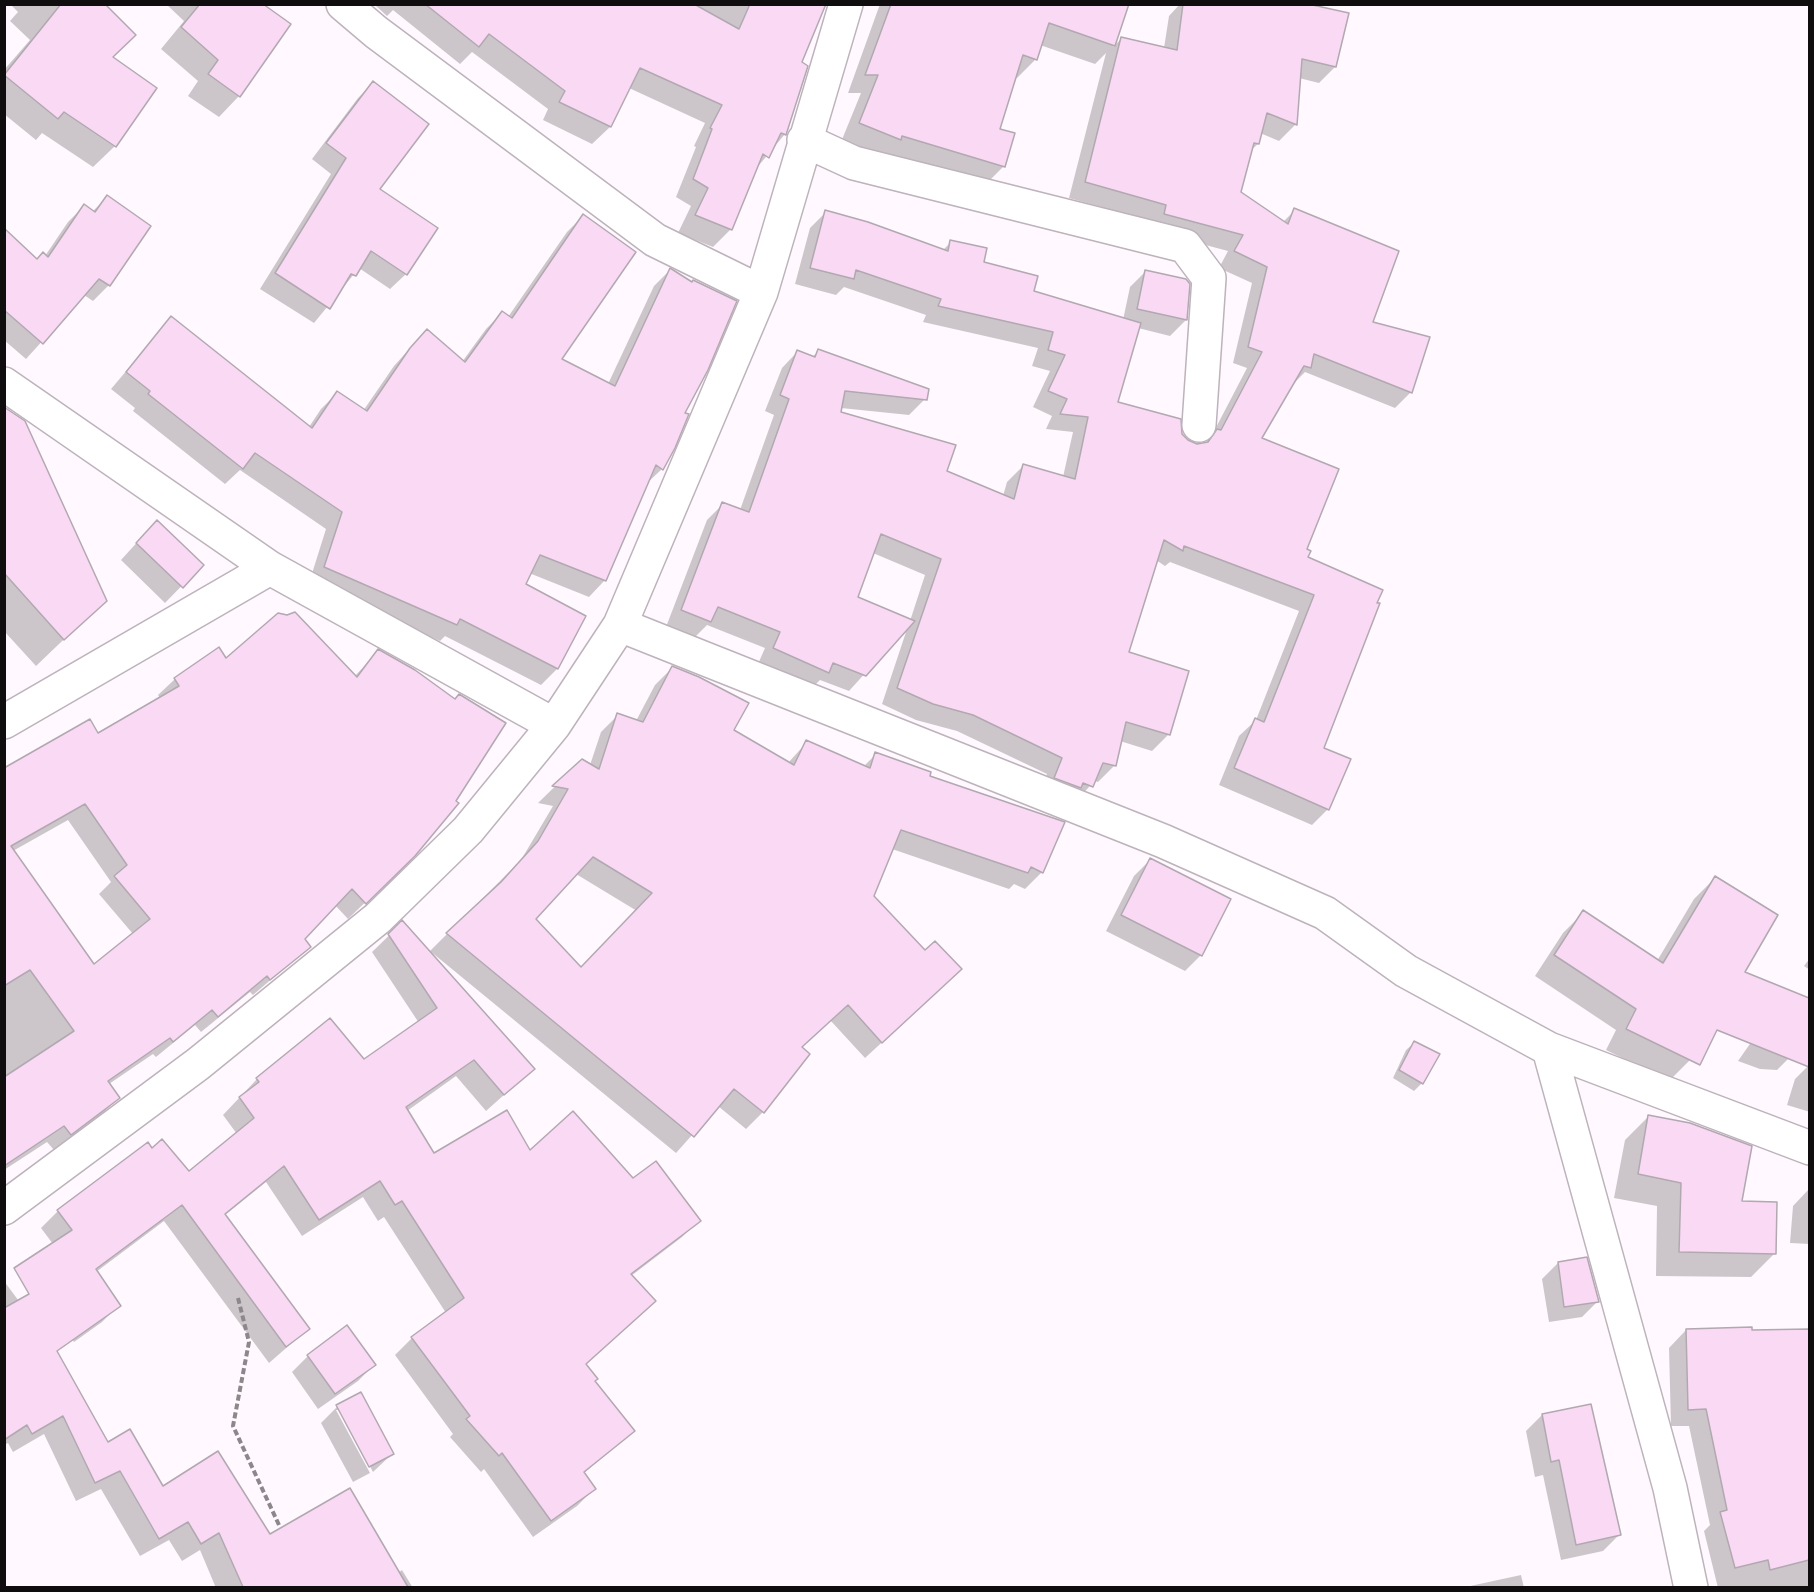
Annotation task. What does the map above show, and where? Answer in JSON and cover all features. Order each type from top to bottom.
[{"type":"street","points":[[343,4],[376,32],[655,240],[761,292]]},
{"type":"street","points":[[4,1208],[198,1064],[378,918],[468,830],[554,725],[620,625],[761,292],[846,4]]},
{"type":"street","points":[[804,140],[854,164],[1185,246],[1209,278],[1199,425]]},
{"type":"street","points":[[4,384],[270,568],[554,725]]},
{"type":"street","points":[[4,722],[270,568]]},
{"type":"street","points":[[620,625],[1000,774],[1163,841],[1325,913],[1406,971],[1549,1049],[1809,1148]]},
{"type":"street","points":[[1549,1049],[1670,1488],[1691,1587]]},
{"type":"path","points":[[238,1298],[249,1342],[242,1389],[233,1426],[279,1524]]},
{"type":"building","points":[[61,4],[105,4],[136,35],[113,57],[157,88],[116,147],[64,112],[58,119],[4,75]]},
{"type":"building","points":[[200,4],[263,4],[291,24],[240,97],[208,74],[218,60],[181,27]]},
{"type":"building","points":[[425,4],[694,4],[739,29],[750,4],[826,4],[802,62],[808,66],[786,135],[781,133],[769,158],[763,154],[732,230],[695,215],[708,188],[693,179],[712,129],[710,128],[722,105],[640,68],[611,127],[559,102],[565,91],[489,34],[479,47]]},
{"type":"building","points":[[891,4],[1129,4],[1115,46],[1049,23],[1037,60],[1023,55],[1000,129],[1015,133],[1005,167],[902,136],[901,140],[859,123],[878,75],[865,75]]},
{"type":"building","points":[[1183,4],[1308,4],[1349,13],[1336,67],[1302,59],[1297,125],[1267,113],[1259,144],[1254,143],[1241,192],[1288,224],[1294,208],[1399,251],[1373,322],[1430,337],[1412,393],[1314,354],[1311,368],[1304,366],[1262,438],[1339,469],[1307,549],[1311,551],[1308,557],[1383,590],[1324,748],[1351,759],[1329,810],[1234,768],[1255,718],[1264,722],[1314,595],[1184,546],[1183,551],[1164,540],[1129,652],[1189,671],[1170,735],[1126,722],[1116,766],[1103,763],[1093,787],[1083,783],[1081,788],[1054,778],[1062,758],[973,715],[933,704],[897,688],[941,559],[881,534],[858,597],[915,621],[866,676],[833,663],[829,673],[773,648],[780,632],[718,607],[711,622],[681,610],[722,502],[749,512],[789,399],[780,395],[797,350],[815,357],[818,349],[929,389],[927,400],[845,391],[841,412],[956,445],[947,471],[1014,499],[1023,464],[1075,479],[1088,417],[1060,414],[1067,399],[1048,391],[1065,355],[1048,350],[1053,332],[938,306],[941,299],[856,270],[854,279],[810,268],[825,210],[868,222],[948,251],[950,240],[987,248],[984,262],[1038,276],[1034,291],[1141,323],[1118,402],[1181,419],[1182,434],[1197,444],[1208,442],[1217,429],[1221,430],[1262,352],[1248,347],[1267,267],[1234,251],[1243,235],[1164,214],[1166,205],[1085,182],[1121,37],[1177,50]]},
{"type":"building","points":[[373,81],[429,124],[380,189],[438,228],[407,275],[371,251],[356,276],[351,274],[330,309],[275,273],[346,158],[326,143]]},
{"type":"building","points":[[107,195],[151,226],[110,286],[99,279],[43,344],[4,310],[4,228],[37,259],[43,252],[48,257],[84,204],[95,212]]},
{"type":"building","points":[[583,214],[636,252],[562,359],[615,386],[670,268],[692,282],[693,280],[737,301],[708,370],[685,413],[689,414],[675,448],[663,470],[656,465],[606,581],[540,555],[526,584],[586,616],[558,669],[460,619],[457,625],[324,567],[342,512],[255,453],[243,469],[148,394],[150,391],[126,372],[171,316],[312,428],[337,391],[367,411],[410,348],[427,329],[465,362],[502,311],[512,318]]},
{"type":"building","points":[[1145,270],[1186,279],[1190,284],[1187,320],[1137,309]]},
{"type":"building","points":[[4,407],[25,421],[107,601],[64,640],[4,573]]},
{"type":"building","points":[[157,520],[204,565],[183,588],[136,543]]},
{"type":"building","points":[[295,612],[357,677],[378,649],[415,670],[455,699],[459,694],[506,723],[456,801],[459,803],[415,856],[366,904],[352,889],[305,939],[311,947],[270,980],[267,976],[218,1017],[212,1010],[173,1042],[170,1038],[108,1081],[120,1098],[71,1135],[64,1126],[4,1166],[4,1077],[74,1031],[30,970],[4,986],[4,768],[90,719],[98,733],[179,686],[174,678],[219,647],[226,658],[278,613],[287,615]],"holes":[[[85,804],[127,865],[114,876],[150,919],[94,964],[11,846]]]},
{"type":"building","points":[[672,666],[749,703],[734,730],[794,765],[806,740],[870,768],[875,752],[931,772],[930,776],[1065,822],[1043,873],[1031,867],[1028,873],[901,830],[874,896],[925,950],[935,941],[962,969],[882,1043],[848,1005],[802,1047],[810,1054],[764,1113],[734,1089],[694,1137],[446,933],[501,882],[538,841],[568,789],[552,786],[582,759],[599,769],[617,713],[643,722]],"holes":[[[593,857],[652,893],[581,967],[536,919]]]},
{"type":"building","points":[[1150,858],[1231,899],[1202,956],[1121,915]]},
{"type":"building","points":[[1715,876],[1778,915],[1745,972],[1809,998],[1809,1067],[1717,1030],[1700,1065],[1626,1029],[1636,1009],[1554,955],[1583,910],[1663,963]]},
{"type":"building","points":[[402,920],[535,1069],[504,1095],[474,1060],[406,1107],[434,1153],[507,1110],[530,1150],[573,1111],[633,1178],[656,1161],[701,1221],[631,1274],[656,1301],[586,1364],[598,1379],[595,1381],[635,1431],[584,1472],[596,1489],[551,1521],[502,1453],[499,1456],[466,1419],[470,1416],[411,1337],[464,1298],[402,1201],[395,1205],[380,1181],[319,1220],[284,1166],[225,1214],[310,1329],[286,1347],[182,1205],[96,1269],[121,1306],[57,1351],[108,1442],[130,1429],[163,1486],[218,1451],[270,1534],[350,1488],[408,1587],[243,1587],[219,1533],[201,1544],[188,1522],[159,1539],[120,1471],[95,1483],[63,1416],[32,1434],[27,1425],[4,1440],[4,1308],[29,1294],[14,1268],[72,1230],[57,1210],[148,1142],[152,1148],[162,1139],[189,1171],[254,1118],[239,1097],[259,1082],[256,1078],[330,1018],[364,1059],[437,1008],[388,934]]},
{"type":"building","points":[[1414,1041],[1440,1054],[1423,1084],[1399,1070]]},
{"type":"building","points":[[1648,1115],[1690,1123],[1752,1146],[1742,1201],[1777,1202],[1776,1254],[1679,1252],[1681,1183],[1638,1174]]},
{"type":"building","points":[[1587,1257],[1599,1302],[1564,1307],[1558,1262]]},
{"type":"building","points":[[347,1325],[376,1365],[335,1394],[307,1355]]},
{"type":"building","points":[[1752,1327],[1752,1330],[1809,1329],[1809,1560],[1770,1570],[1768,1560],[1735,1568],[1720,1512],[1727,1510],[1706,1409],[1688,1410],[1686,1329]]},
{"type":"building","points":[[361,1392],[394,1454],[369,1467],[336,1405]]},
{"type":"building","points":[[1591,1404],[1621,1535],[1576,1545],[1559,1460],[1551,1462],[1542,1414]]}]
